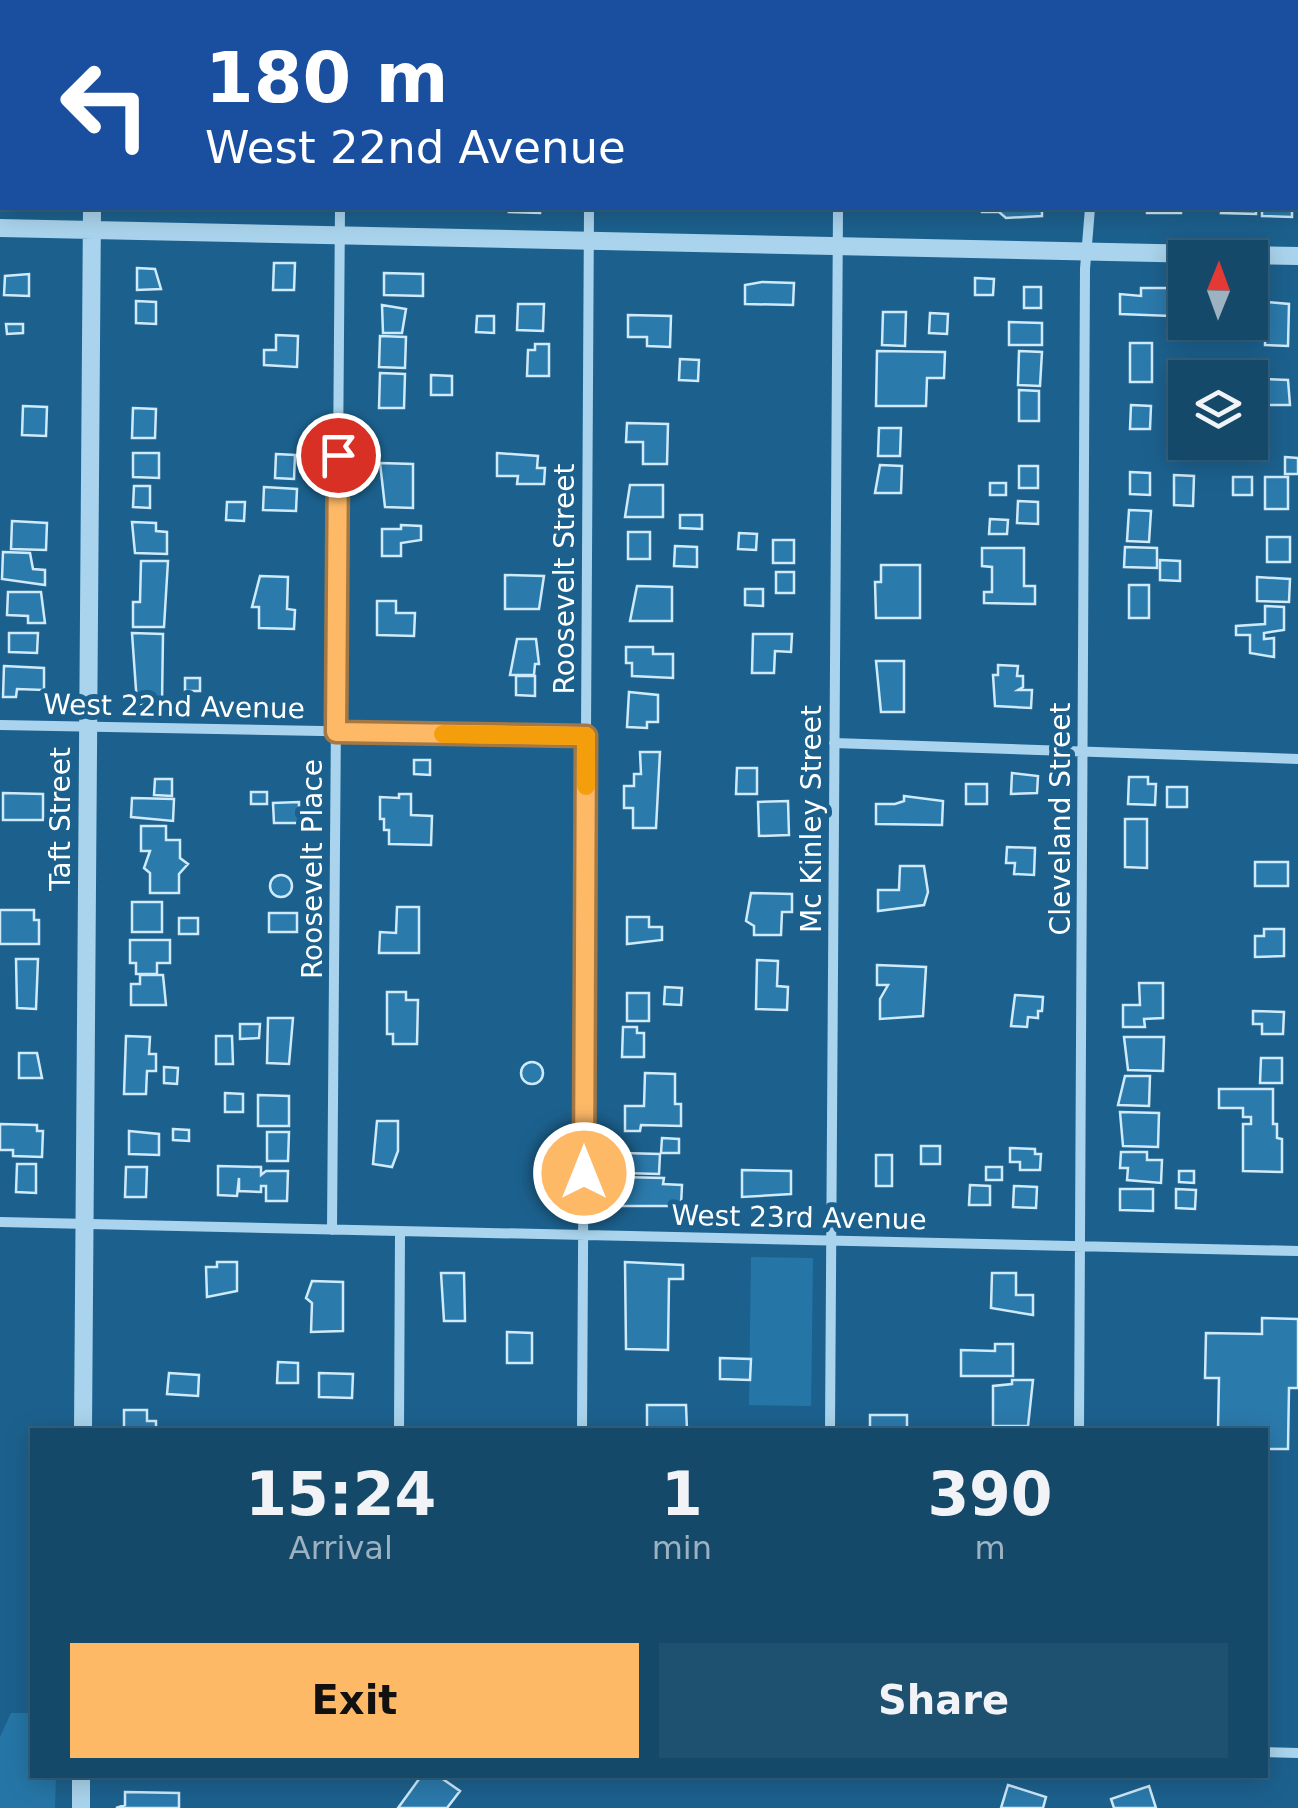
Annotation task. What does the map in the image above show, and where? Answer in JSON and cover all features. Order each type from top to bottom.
[{"type":"street","name":"Taft Street","points":[[83,1428],[92,210]]},
{"type":"street","name":"Roosevelt Place","points":[[332,1230],[340,210]]},
{"type":"street","name":"Roosevelt Street","points":[[582,1428],[590,210]]},
{"type":"street","name":"Mc Kinley Street","points":[[830,1428],[838,210]]},
{"type":"street","name":"Cleveland Street","points":[[1079,1428],[1090,210]]},
{"type":"street","points":[[0,228],[1298,256]]},
{"type":"street","name":"West 22nd Avenue","points":[[0,725],[586,736]]},
{"type":"street","points":[[834,742],[1298,759]]},
{"type":"street","name":"West 23rd Avenue","points":[[0,1222],[1298,1251]]},
{"type":"street","points":[[399,1428],[400,1232]]},
{"type":"street","points":[[1268,1752],[1298,1753]]},
{"type":"street","points":[[80,1808],[81,1778]]},
{"type":"shaded area","points":[[751,1257],[813,1258],[811,1406],[749,1405]]},
{"type":"shaded area","points":[[11,1713],[30,1713],[30,1778],[56,1778],[55,1808],[0,1808],[0,1737]]},
{"type":"building","points":[[510,210],[540,210],[540,213]]},
{"type":"building","points":[[1042,210],[1042,216],[1006,218],[999,212],[982,212]]},
{"type":"building","points":[[1147,210],[1181,210],[1181,213]]},
{"type":"building","points":[[1222,210],[1256,210],[1256,214],[1221,213]]},
{"type":"building","points":[[1262,210],[1292,210],[1292,217],[1262,216]]},
{"type":"building","points":[[274,263],[295,263],[294,290],[273,290]]},
{"type":"building","points":[[137,268],[155,269],[161,289],[137,290]]},
{"type":"building","points":[[384,273],[423,274],[423,296],[384,295]]},
{"type":"building","points":[[29,274],[29,296],[4,295],[5,276]]},
{"type":"building","points":[[975,278],[994,279],[993,295],[975,295]]},
{"type":"building","points":[[794,283],[793,305],[745,304],[745,285]]},
{"type":"building","points":[[1024,287],[1041,287],[1041,308],[1024,308]]},
{"type":"building","points":[[1141,288],[1168,288],[1168,316],[1120,314],[1120,294],[1141,296]]},
{"type":"building","points":[[136,301],[156,302],[156,324],[136,323]]},
{"type":"building","points":[[1268,302],[1289,304],[1288,346],[1265,345]]},
{"type":"building","points":[[518,304],[544,304],[543,331],[517,330]]},
{"type":"building","points":[[382,305],[406,309],[402,333],[383,333]]},
{"type":"building","points":[[883,312],[906,312],[905,346],[882,345]]},
{"type":"building","points":[[930,313],[948,314],[947,334],[929,333]]},
{"type":"building","points":[[628,315],[671,316],[670,347],[647,346],[647,337],[628,337]]},
{"type":"building","points":[[477,316],[494,316],[494,333],[476,332]]},
{"type":"building","points":[[1009,322],[1042,323],[1042,345],[1009,345]]},
{"type":"building","points":[[6,324],[23,324],[23,333],[7,334]]},
{"type":"building","points":[[276,335],[298,336],[297,367],[264,365],[264,350],[276,350]]},
{"type":"building","points":[[380,336],[406,337],[405,368],[379,367]]},
{"type":"building","points":[[1130,343],[1152,343],[1152,382],[1130,382]]},
{"type":"building","points":[[535,344],[549,344],[549,376],[527,376],[528,350],[535,350]]},
{"type":"building","points":[[877,351],[945,352],[944,378],[927,378],[926,406],[876,406]]},
{"type":"building","points":[[1019,351],[1042,352],[1040,386],[1018,385]]},
{"type":"building","points":[[680,359],[699,360],[698,381],[679,380]]},
{"type":"building","points":[[380,373],[405,374],[404,408],[379,408]]},
{"type":"building","points":[[431,375],[452,376],[452,395],[431,395]]},
{"type":"building","points":[[1268,379],[1288,380],[1290,405],[1268,405]]},
{"type":"building","points":[[1019,390],[1039,391],[1039,421],[1019,421]]},
{"type":"building","points":[[1131,405],[1151,406],[1150,429],[1130,429]]},
{"type":"building","points":[[23,406],[47,407],[46,436],[22,435]]},
{"type":"building","points":[[133,408],[156,409],[155,438],[132,438]]},
{"type":"building","points":[[627,423],[668,424],[667,464],[643,464],[643,442],[626,442]]},
{"type":"building","points":[[879,428],[901,428],[900,456],[878,456]]},
{"type":"building","points":[[133,453],[159,453],[159,478],[133,477]]},
{"type":"building","points":[[497,453],[538,456],[537,468],[545,468],[544,484],[517,484],[518,476],[497,476]]},
{"type":"building","points":[[276,454],[295,455],[294,479],[275,478]]},
{"type":"building","points":[[1285,457],[1298,458],[1298,474],[1285,474]]},
{"type":"building","points":[[380,463],[413,464],[413,508],[385,507]]},
{"type":"building","points":[[880,465],[902,466],[901,493],[875,493]]},
{"type":"building","points":[[1019,466],[1038,466],[1038,488],[1019,488]]},
{"type":"building","points":[[1130,472],[1150,473],[1150,495],[1130,494]]},
{"type":"building","points":[[1174,475],[1194,476],[1193,506],[1174,505]]},
{"type":"building","points":[[1233,477],[1252,477],[1252,495],[1233,495]]},
{"type":"building","points":[[1265,477],[1288,477],[1288,509],[1265,509]]},
{"type":"building","points":[[990,483],[1006,483],[1006,495],[990,495]]},
{"type":"building","points":[[630,485],[663,485],[663,517],[625,517]]},
{"type":"building","points":[[134,486],[150,486],[150,508],[133,507]]},
{"type":"building","points":[[264,487],[297,489],[296,511],[263,510]]},
{"type":"building","points":[[1018,501],[1038,502],[1038,524],[1017,523]]},
{"type":"building","points":[[227,502],[245,502],[244,521],[226,520]]},
{"type":"building","points":[[1129,510],[1151,511],[1149,542],[1127,541]]},
{"type":"building","points":[[680,515],[702,515],[702,529],[680,528]]},
{"type":"building","points":[[990,519],[1008,520],[1007,534],[989,534]]},
{"type":"building","points":[[12,521],[47,523],[46,550],[11,549]]},
{"type":"building","points":[[132,522],[156,523],[156,531],[167,532],[167,554],[135,553]]},
{"type":"building","points":[[401,525],[421,526],[421,540],[401,543],[401,556],[382,556],[382,529],[401,529]]},
{"type":"building","points":[[628,532],[650,532],[650,559],[628,559]]},
{"type":"building","points":[[739,533],[757,534],[756,550],[738,549]]},
{"type":"building","points":[[1267,537],[1290,537],[1290,562],[1267,562]]},
{"type":"building","points":[[773,540],[794,540],[794,563],[773,563]]},
{"type":"building","points":[[675,546],[697,547],[697,567],[674,566]]},
{"type":"building","points":[[1125,547],[1157,548],[1157,568],[1124,567]]},
{"type":"building","points":[[982,548],[1024,548],[1024,586],[1035,586],[1035,604],[984,603],[984,592],[992,592],[992,567],[982,566]]},
{"type":"building","points":[[3,552],[30,553],[33,569],[45,570],[45,585],[2,579]]},
{"type":"building","points":[[1160,560],[1180,561],[1180,581],[1160,580]]},
{"type":"building","points":[[141,561],[168,561],[164,627],[133,627],[133,602],[140,602]]},
{"type":"building","points":[[881,565],[920,565],[920,618],[876,618],[875,582],[881,582]]},
{"type":"building","points":[[776,572],[794,572],[794,593],[776,593]]},
{"type":"building","points":[[505,575],[544,576],[539,609],[505,609]]},
{"type":"building","points":[[260,576],[288,577],[287,609],[295,610],[294,629],[259,628],[259,607],[252,607]]},
{"type":"building","points":[[1257,577],[1290,579],[1289,602],[1257,601]]},
{"type":"building","points":[[1129,585],[1149,585],[1149,618],[1129,618]]},
{"type":"building","points":[[637,586],[672,587],[672,621],[630,621]]},
{"type":"building","points":[[745,589],[763,589],[763,606],[745,605]]},
{"type":"building","points":[[8,592],[41,592],[45,623],[28,623],[28,616],[7,615]]},
{"type":"building","points":[[377,601],[396,601],[396,613],[415,613],[414,636],[377,635]]},
{"type":"building","points":[[1265,606],[1284,607],[1284,630],[1264,633],[1264,639],[1274,638],[1274,657],[1250,653],[1250,635],[1236,635],[1236,626],[1265,624]]},
{"type":"building","points":[[9,633],[38,633],[37,653],[9,652]]},
{"type":"building","points":[[132,633],[163,634],[162,704],[137,704]]},
{"type":"building","points":[[753,634],[792,634],[791,652],[775,651],[774,673],[752,673]]},
{"type":"building","points":[[517,639],[536,639],[539,664],[535,664],[534,675],[510,675]]},
{"type":"building","points":[[626,647],[653,647],[653,654],[673,654],[673,678],[632,676],[632,663],[626,663]]},
{"type":"building","points":[[876,661],[904,661],[904,712],[881,712]]},
{"type":"building","points":[[998,665],[1018,666],[1017,676],[1023,676],[1023,687],[1018,690],[1032,690],[1031,708],[995,706],[993,675],[998,675]]},
{"type":"building","points":[[4,666],[44,668],[44,690],[17,689],[16,697],[3,697]]},
{"type":"building","points":[[516,676],[535,676],[535,696],[516,695]]},
{"type":"building","points":[[185,678],[200,678],[200,691],[185,691]]},
{"type":"building","points":[[629,692],[658,695],[658,722],[647,722],[647,728],[627,727]]},
{"type":"building","points":[[640,752],[660,752],[656,828],[633,828],[633,808],[624,808],[624,786],[634,786],[634,774],[641,774]]},
{"type":"building","points":[[414,760],[430,760],[430,775],[414,774]]},
{"type":"building","points":[[737,768],[757,768],[757,794],[736,794]]},
{"type":"building","points":[[1012,773],[1038,776],[1037,793],[1011,794]]},
{"type":"building","points":[[1129,777],[1148,777],[1148,784],[1156,784],[1155,805],[1128,804]]},
{"type":"building","points":[[155,779],[172,779],[172,796],[154,795]]},
{"type":"building","points":[[966,784],[987,784],[987,804],[966,804]]},
{"type":"building","points":[[1167,787],[1187,787],[1187,807],[1167,807]]},
{"type":"building","points":[[251,792],[267,792],[267,804],[251,804]]},
{"type":"building","points":[[3,793],[43,794],[43,820],[3,820]]},
{"type":"building","points":[[399,794],[411,794],[411,815],[432,816],[431,845],[389,844],[389,830],[384,830],[384,819],[380,819],[380,797],[399,798]]},
{"type":"building","points":[[904,796],[943,801],[942,825],[876,824],[876,804],[895,804],[904,801]]},
{"type":"building","points":[[132,798],[174,799],[173,821],[131,817]]},
{"type":"building","points":[[788,801],[789,835],[759,836],[758,802]]},
{"type":"building","points":[[299,802],[299,823],[274,823],[273,803]]},
{"type":"building","points":[[1125,819],[1147,819],[1147,868],[1125,867]]},
{"type":"building","points":[[141,826],[166,826],[166,840],[180,840],[180,858],[188,864],[179,874],[179,893],[150,893],[150,873],[144,868],[150,851],[141,851]]},
{"type":"building","points":[[1007,847],[1035,848],[1034,875],[1014,874],[1015,863],[1006,863]]},
{"type":"building","points":[[1255,862],[1288,862],[1288,886],[1255,886]]},
{"type":"building","points":[[900,866],[924,866],[928,892],[924,905],[878,911],[878,890],[899,890]]},
{"type":"building","points":[[281,875],[289,878],[289,894],[281,897],[273,894],[270,886],[273,878]]},
{"type":"building","points":[[751,893],[792,894],[792,912],[782,912],[781,935],[754,935],[754,926],[746,921]]},
{"type":"building","points":[[132,902],[162,902],[162,932],[132,932]]},
{"type":"building","points":[[397,907],[419,907],[419,953],[379,953],[380,932],[396,933]]},
{"type":"building","points":[[0,910],[34,910],[34,920],[39,920],[39,944],[0,944]]},
{"type":"building","points":[[269,913],[297,913],[297,932],[269,932]]},
{"type":"building","points":[[627,917],[649,917],[649,927],[662,927],[662,940],[627,944]]},
{"type":"building","points":[[179,918],[198,918],[198,934],[179,934]]},
{"type":"building","points":[[1264,929],[1284,929],[1284,956],[1255,957],[1255,936],[1264,936]]},
{"type":"building","points":[[130,940],[170,940],[170,963],[157,963],[157,974],[136,974],[136,963],[130,963]]},
{"type":"building","points":[[16,959],[38,959],[36,1009],[17,1008]]},
{"type":"building","points":[[757,960],[778,961],[777,986],[788,987],[787,1010],[756,1009]]},
{"type":"building","points":[[877,965],[926,967],[923,1016],[880,1019],[880,999],[888,985],[877,985]]},
{"type":"building","points":[[140,975],[163,975],[166,1005],[131,1005],[131,984],[140,984]]},
{"type":"building","points":[[1139,983],[1163,983],[1163,1018],[1144,1019],[1145,1027],[1123,1027],[1123,1005],[1140,1005]]},
{"type":"building","points":[[665,987],[682,988],[681,1005],[664,1004]]},
{"type":"building","points":[[387,992],[406,992],[406,1000],[418,1000],[417,1044],[393,1044],[393,1034],[387,1034]]},
{"type":"building","points":[[627,993],[649,993],[649,1021],[627,1021]]},
{"type":"building","points":[[1015,995],[1043,997],[1042,1011],[1038,1011],[1038,1018],[1028,1017],[1027,1027],[1011,1026]]},
{"type":"building","points":[[1253,1011],[1284,1012],[1283,1034],[1262,1034],[1262,1024],[1253,1024]]},
{"type":"building","points":[[268,1018],[293,1018],[289,1064],[267,1063]]},
{"type":"building","points":[[240,1024],[260,1024],[259,1038],[240,1039]]},
{"type":"building","points":[[623,1027],[637,1027],[637,1033],[644,1033],[644,1057],[622,1057]]},
{"type":"building","points":[[126,1036],[150,1037],[149,1054],[156,1054],[156,1071],[147,1071],[146,1094],[124,1094]]},
{"type":"building","points":[[216,1036],[232,1036],[233,1064],[216,1064]]},
{"type":"building","points":[[1124,1037],[1164,1037],[1163,1071],[1128,1070]]},
{"type":"building","points":[[19,1053],[37,1053],[42,1078],[19,1078]]},
{"type":"building","points":[[1261,1058],[1282,1058],[1282,1083],[1260,1083]]},
{"type":"building","points":[[532,1062],[540,1065],[540,1081],[532,1084],[524,1081],[521,1073],[524,1065]]},
{"type":"building","points":[[164,1067],[178,1068],[177,1084],[164,1083]]},
{"type":"building","points":[[645,1073],[675,1074],[675,1104],[681,1104],[681,1126],[641,1125],[640,1131],[625,1131],[625,1106],[644,1106]]},
{"type":"building","points":[[1125,1076],[1150,1076],[1149,1106],[1118,1105]]},
{"type":"building","points":[[1219,1089],[1273,1089],[1273,1124],[1277,1124],[1277,1138],[1282,1139],[1282,1172],[1243,1171],[1243,1124],[1251,1124],[1251,1117],[1243,1117],[1243,1108],[1219,1108]]},
{"type":"building","points":[[225,1093],[243,1094],[243,1112],[225,1112]]},
{"type":"building","points":[[258,1095],[289,1096],[289,1126],[258,1126]]},
{"type":"building","points":[[1120,1112],[1159,1113],[1158,1147],[1123,1146]]},
{"type":"building","points":[[377,1121],[398,1121],[398,1151],[392,1167],[373,1164]]},
{"type":"building","points":[[0,1124],[37,1125],[37,1131],[43,1131],[42,1157],[13,1156],[13,1150],[0,1150]]},
{"type":"building","points":[[173,1129],[189,1130],[189,1141],[173,1140]]},
{"type":"building","points":[[129,1131],[159,1134],[159,1155],[129,1154]]},
{"type":"building","points":[[267,1132],[289,1132],[288,1161],[267,1161]]},
{"type":"building","points":[[662,1138],[679,1139],[679,1153],[661,1153]]},
{"type":"building","points":[[921,1146],[940,1146],[940,1164],[921,1164]]},
{"type":"building","points":[[1010,1148],[1035,1149],[1035,1154],[1041,1154],[1040,1170],[1020,1170],[1020,1162],[1010,1162]]},
{"type":"building","points":[[1121,1152],[1147,1152],[1147,1160],[1162,1160],[1161,1183],[1127,1180],[1128,1168],[1120,1168]]},
{"type":"building","points":[[623,1153],[660,1154],[659,1174],[623,1173]]},
{"type":"building","points":[[876,1155],[892,1155],[892,1186],[876,1186]]},
{"type":"building","points":[[17,1164],[36,1164],[36,1193],[16,1192]]},
{"type":"building","points":[[218,1166],[261,1167],[261,1175],[266,1171],[288,1171],[287,1201],[266,1201],[266,1186],[261,1186],[261,1192],[239,1191],[239,1178],[237,1196],[218,1195]]},
{"type":"building","points":[[126,1167],[147,1167],[146,1197],[125,1197]]},
{"type":"building","points":[[986,1167],[1002,1167],[1002,1180],[986,1180]]},
{"type":"building","points":[[742,1170],[791,1171],[791,1194],[742,1197]]},
{"type":"building","points":[[1179,1171],[1194,1171],[1194,1183],[1179,1182]]},
{"type":"building","points":[[621,1177],[664,1178],[663,1184],[682,1185],[681,1206],[621,1206]]},
{"type":"building","points":[[970,1185],[990,1186],[990,1205],[969,1205]]},
{"type":"building","points":[[1014,1186],[1037,1187],[1036,1208],[1013,1207]]},
{"type":"building","points":[[1120,1189],[1153,1189],[1153,1211],[1120,1210]]},
{"type":"building","points":[[1176,1189],[1196,1190],[1195,1209],[1176,1208]]},
{"type":"building","points":[[217,1262],[237,1262],[237,1291],[207,1297],[206,1267],[217,1267]]},
{"type":"building","points":[[625,1262],[683,1265],[683,1279],[669,1279],[668,1350],[626,1349]]},
{"type":"building","points":[[441,1273],[464,1273],[465,1321],[444,1321]]},
{"type":"building","points":[[992,1273],[1016,1273],[1016,1295],[1033,1295],[1033,1315],[991,1308]]},
{"type":"building","points":[[312,1281],[343,1282],[343,1331],[311,1332],[312,1303],[306,1298]]},
{"type":"building","points":[[1262,1318],[1298,1319],[1298,1388],[1289,1388],[1288,1449],[1268,1449],[1268,1428],[1218,1428],[1219,1378],[1205,1378],[1206,1333],[1262,1334]]},
{"type":"building","points":[[507,1332],[532,1333],[532,1363],[507,1363]]},
{"type":"building","points":[[995,1344],[1013,1344],[1013,1376],[961,1376],[961,1350],[995,1351]]},
{"type":"building","points":[[720,1358],[751,1359],[750,1380],[720,1379]]},
{"type":"building","points":[[278,1362],[298,1363],[298,1383],[277,1383]]},
{"type":"building","points":[[169,1373],[199,1375],[198,1396],[167,1394]]},
{"type":"building","points":[[319,1373],[353,1374],[352,1398],[319,1397]]},
{"type":"building","points":[[1012,1380],[1033,1380],[1028,1426],[993,1426],[993,1386],[1012,1384]]},
{"type":"building","points":[[647,1405],[686,1405],[687,1428],[647,1428]]},
{"type":"building","points":[[124,1410],[147,1410],[147,1421],[156,1421],[156,1428],[124,1428]]},
{"type":"building","points":[[870,1415],[907,1415],[907,1428],[870,1428]]},
{"type":"building","points":[[420,1778],[441,1778],[460,1791],[447,1808],[398,1808]]},
{"type":"building","points":[[1008,1785],[1046,1797],[1043,1808],[1001,1808]]},
{"type":"building","points":[[1149,1786],[1156,1808],[1114,1808],[1111,1799]]},
{"type":"building","points":[[125,1792],[179,1793],[179,1808],[116,1808],[125,1805]]},
{"type":"slow traffic","points":[[443,734],[586,736],[586,786]]},
{"type":"route","points":[[338,455],[336,732],[586,736],[584,1173]]}]
